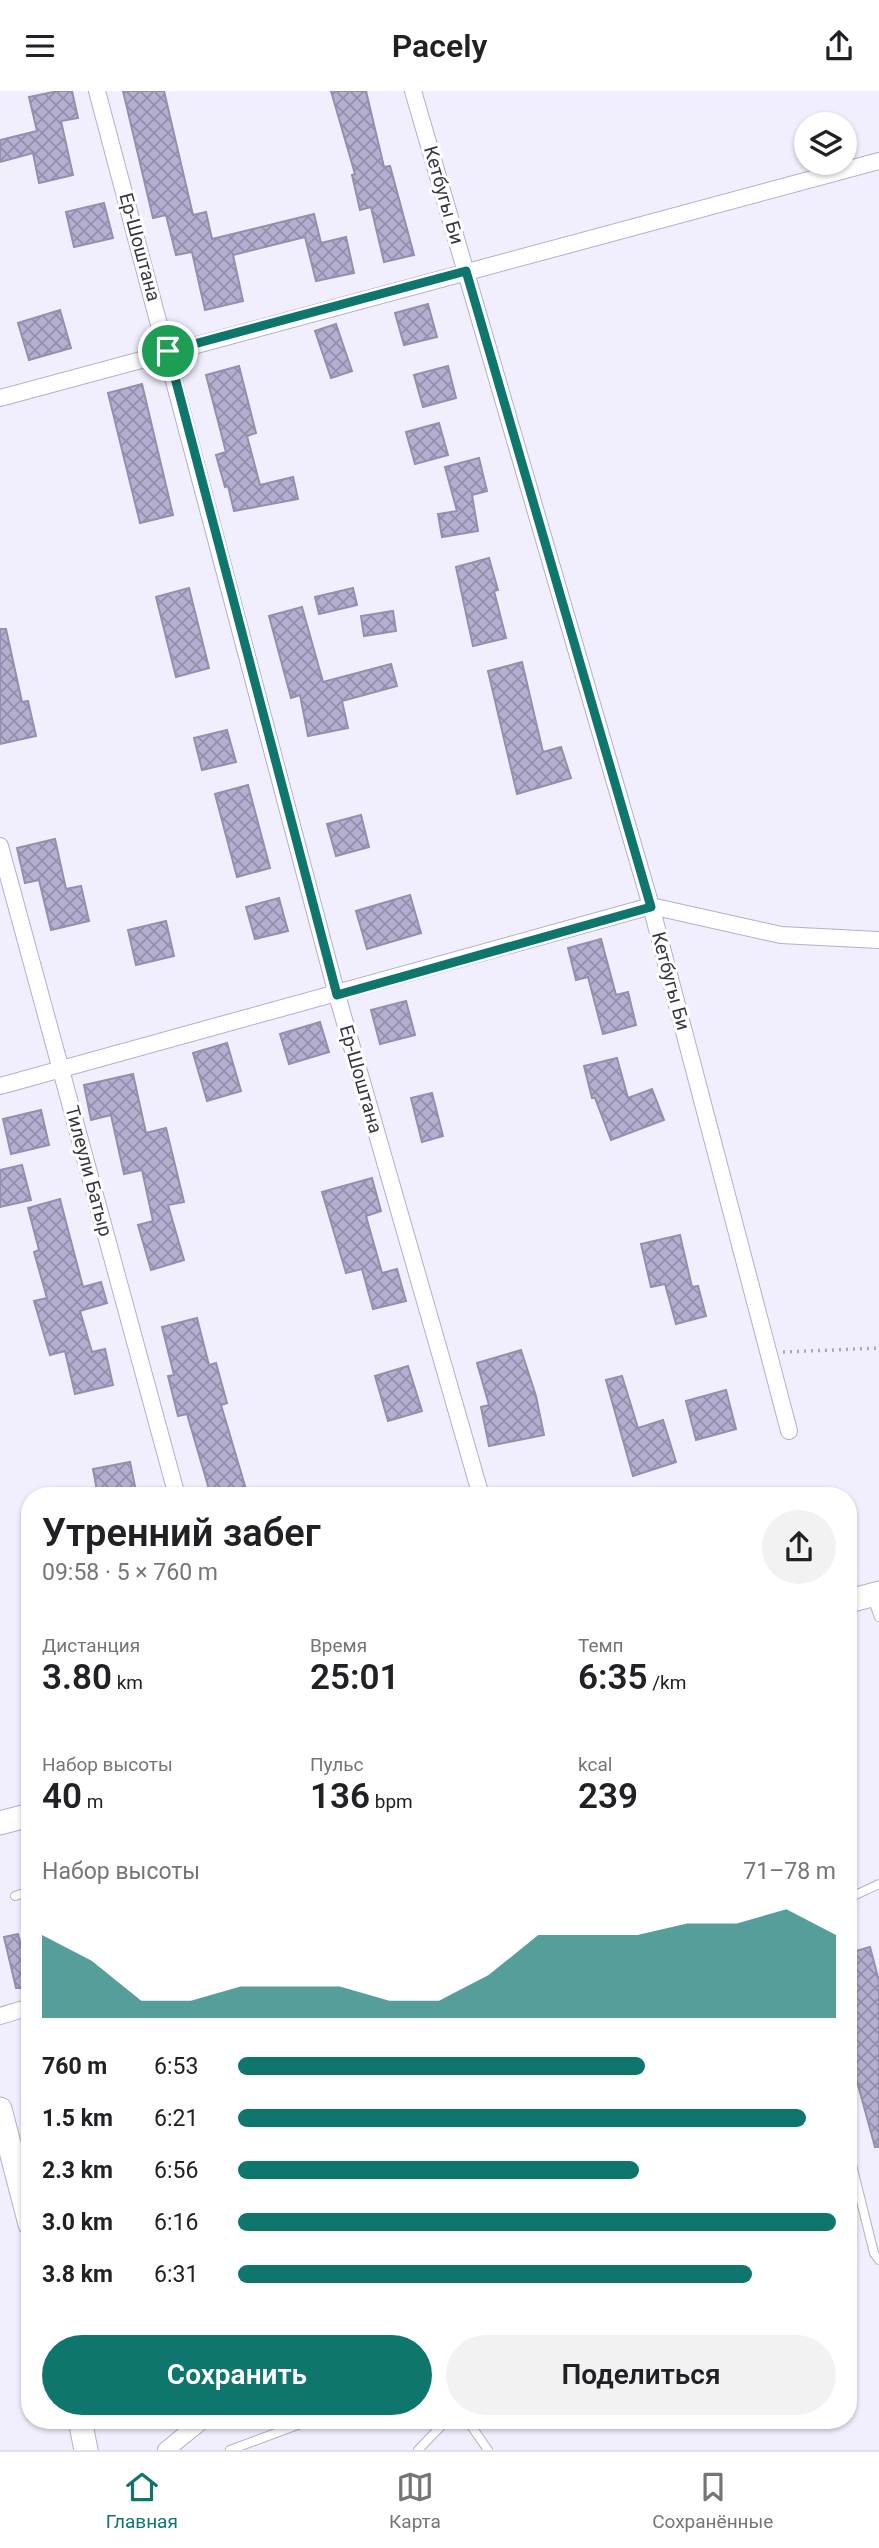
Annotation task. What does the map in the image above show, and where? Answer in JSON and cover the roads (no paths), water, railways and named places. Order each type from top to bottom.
[{"type":"street","name":"Ер-Шоштана","points":[[97,91],[337,995],[478,1487]]},
{"type":"street","name":"Кетбугы Би","points":[[414,91],[651,907],[771,1352],[789,1431]]},
{"type":"street","points":[[0,398],[879,161]]},
{"type":"street","name":"Тилеули Батыр","points":[[0,846],[175,1487]]},
{"type":"street","points":[[0,1086],[651,907],[780,935],[879,940]]},
{"type":"street","points":[[857,1599],[875,1594]]},
{"type":"street","points":[[0,1823],[21,1817]]},
{"type":"street","points":[[0,2016],[21,2010]]},
{"type":"street","points":[[0,2109],[21,2190]]},
{"type":"street","points":[[166,2450],[193,2429]]},
{"type":"lane","points":[[875,1594],[879,1617]]},
{"type":"lane","points":[[857,1894],[879,1884]]},
{"type":"lane","points":[[15,1896],[21,1894]]},
{"type":"lane","points":[[857,2185],[874,2253],[879,2260]]},
{"type":"lane","points":[[230,2450],[287,2429]]},
{"type":"lane","points":[[418,2450],[438,2429]]},
{"type":"lane","points":[[473,2429],[488,2450]]}]
